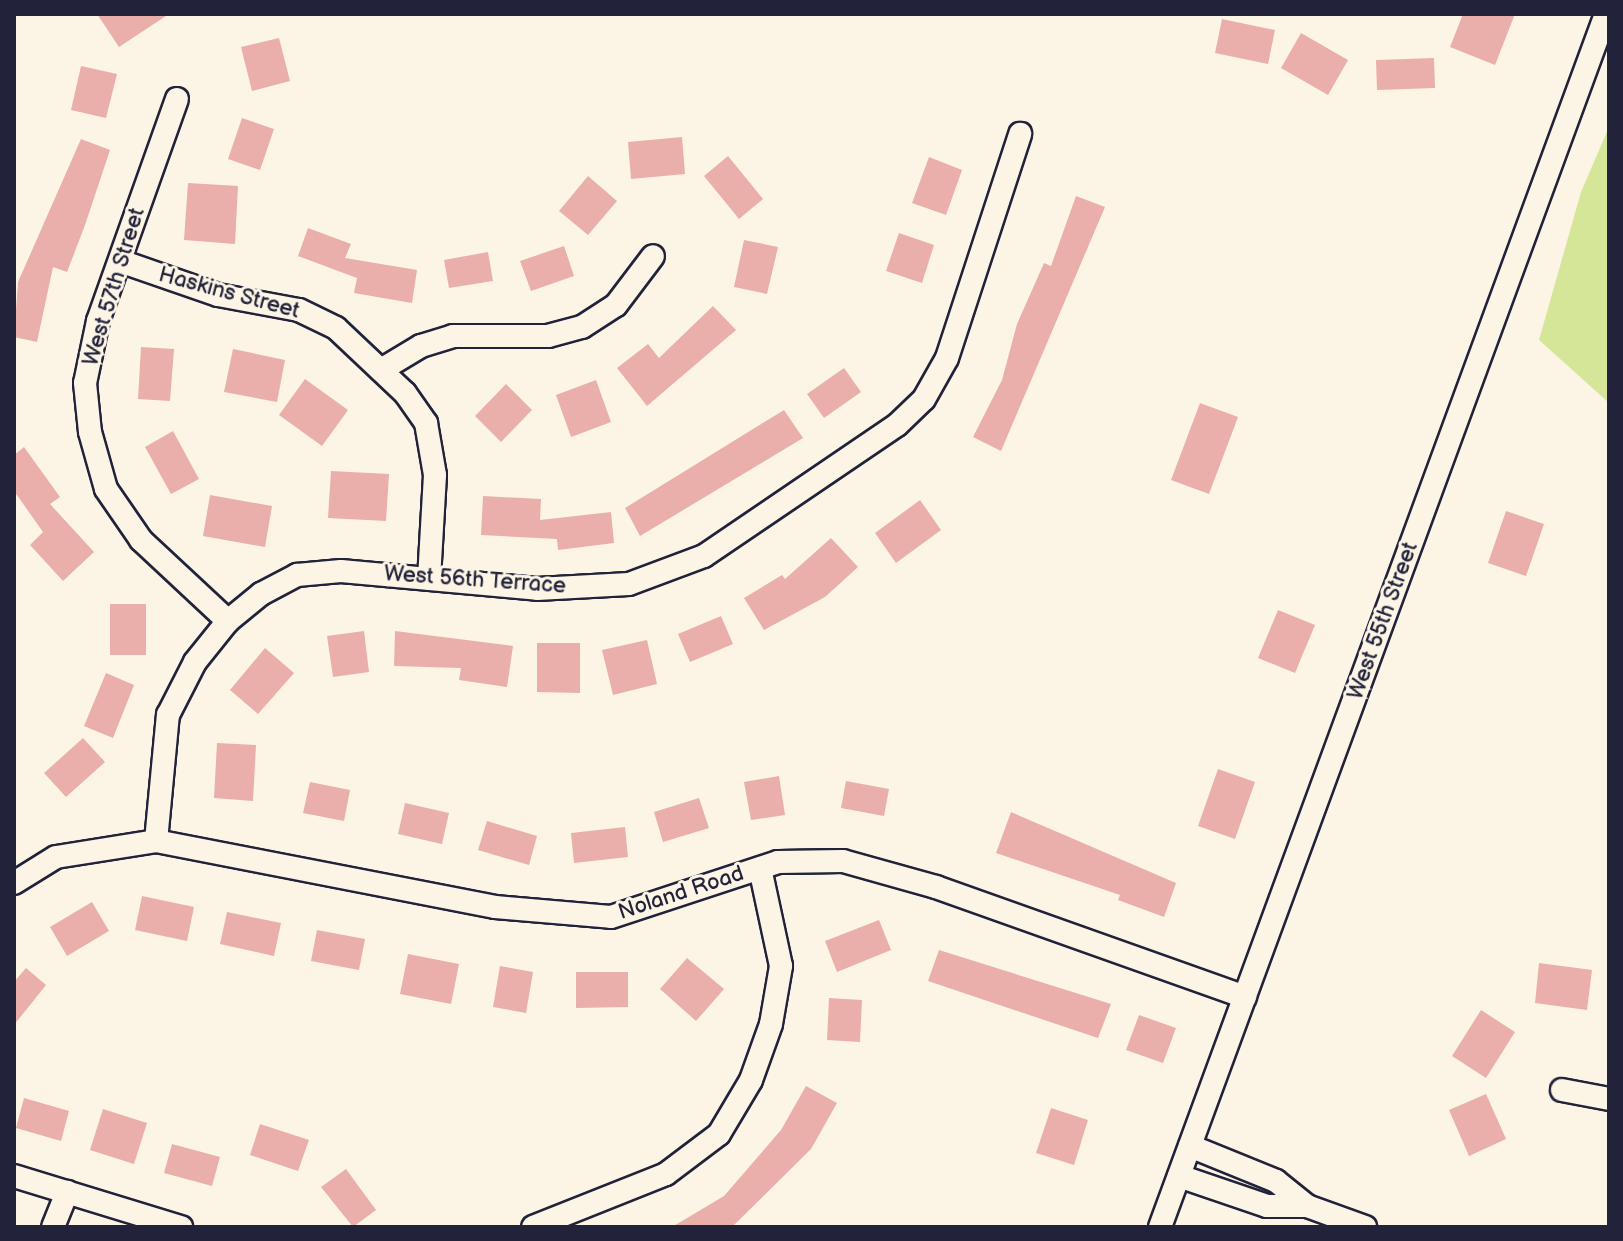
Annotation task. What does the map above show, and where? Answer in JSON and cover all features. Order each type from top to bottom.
[{"type":"street","name":"West 55th Street","points":[[1160,1227],[1606,14]]},
{"type":"street","name":"West 57th Street","points":[[177,99],[120,261],[85,383],[90,432],[106,489],[141,540],[228,621]]},
{"type":"street","name":"West 56th Terrace","points":[[156,841],[168,715],[195,662],[228,621],[297,575],[341,571],[537,589],[629,584],[704,556],[897,425],[924,399],[947,358],[1020,134]]},
{"type":"street","points":[[381,370],[453,336],[548,336],[582,327],[616,305],[653,256]]},
{"type":"street","name":"Haskins Street","points":[[120,261],[218,295],[299,310],[336,328],[381,370],[426,423],[435,475],[429,579]]},
{"type":"street","name":"Noland Road","points":[[14,883],[56,857],[156,841],[495,907],[611,917],[658,906],[760,868],[843,861],[936,887],[1245,997]]},
{"type":"street","points":[[533,1227],[666,1174],[719,1134],[751,1080],[779,981],[776,931],[760,868]]},
{"type":"street","points":[[1562,1090],[1609,1099]]},
{"type":"street","points":[[1190,1146],[1276,1181],[1307,1206],[1365,1227]]},
{"type":"street","points":[[14,1176],[181,1227]]},
{"type":"street","points":[[1179,1176],[1267,1206],[1307,1206]]},
{"type":"street","points":[[53,1227],[67,1192]]},
{"type":"green space","points":[[1609,127],[1609,403],[1539,340],[1581,192]]},
{"type":"building","points":[[97,14],[169,14],[119,47]]},
{"type":"building","points":[[1463,14],[1515,14],[1495,65],[1450,47]]},
{"type":"building","points":[[1222,19],[1275,30],[1268,64],[1215,53]]},
{"type":"building","points":[[1301,33],[1348,60],[1328,95],[1281,68]]},
{"type":"building","points":[[279,38],[290,81],[252,91],[241,47]]},
{"type":"building","points":[[1434,58],[1435,88],[1377,90],[1376,60]]},
{"type":"building","points":[[81,66],[117,74],[106,118],[71,110]]},
{"type":"building","points":[[242,118],[274,129],[260,170],[228,159]]},
{"type":"building","points":[[682,137],[685,174],[631,179],[628,142]]},
{"type":"building","points":[[81,139],[110,150],[85,225],[67,272],[53,267],[37,342],[14,337],[18,282]]},
{"type":"building","points":[[728,156],[763,199],[739,219],[704,176]]},
{"type":"building","points":[[929,157],[962,170],[946,215],[912,203]]},
{"type":"building","points":[[588,176],[617,201],[588,235],[559,211]]},
{"type":"building","points":[[188,183],[238,186],[235,244],[184,240]]},
{"type":"building","points":[[1076,196],[1105,207],[1001,451],[973,437],[1002,380],[1017,324],[1044,263],[1051,266]]},
{"type":"building","points":[[308,228],[351,244],[345,258],[417,270],[412,303],[354,293],[357,278],[298,256]]},
{"type":"building","points":[[899,233],[934,245],[922,283],[886,271]]},
{"type":"building","points":[[744,240],[778,247],[767,294],[734,287]]},
{"type":"building","points":[[564,246],[574,276],[531,291],[520,261]]},
{"type":"building","points":[[488,252],[493,281],[449,288],[444,260]]},
{"type":"building","points":[[713,306],[736,330],[647,406],[617,368],[648,344],[659,358]]},
{"type":"building","points":[[141,347],[174,349],[170,401],[138,399]]},
{"type":"building","points":[[233,349],[285,360],[277,402],[224,392]]},
{"type":"building","points":[[844,368],[861,392],[824,418],[807,394]]},
{"type":"building","points":[[305,379],[348,410],[322,446],[279,415]]},
{"type":"building","points":[[596,380],[611,422],[571,437],[556,395]]},
{"type":"building","points":[[506,384],[532,410],[501,442],[475,416]]},
{"type":"building","points":[[1200,403],[1238,417],[1209,494],[1171,480]]},
{"type":"building","points":[[784,410],[803,438],[640,536],[625,508]]},
{"type":"building","points":[[173,431],[199,479],[171,494],[145,447]]},
{"type":"building","points":[[24,447],[60,497],[50,504],[94,552],[63,581],[30,545],[43,532],[14,491],[14,455]]},
{"type":"building","points":[[331,471],[389,474],[386,521],[328,518]]},
{"type":"building","points":[[210,495],[272,506],[265,547],[203,536]]},
{"type":"building","points":[[483,496],[541,499],[540,520],[611,512],[614,543],[558,550],[557,539],[481,535]]},
{"type":"building","points":[[920,500],[941,530],[896,563],[875,533]]},
{"type":"building","points":[[1506,511],[1544,524],[1526,576],[1488,563]]},
{"type":"building","points":[[831,538],[858,567],[825,597],[764,630],[744,598],[782,575],[785,579]]},
{"type":"building","points":[[110,604],[146,604],[146,655],[110,655]]},
{"type":"building","points":[[1278,610],[1315,625],[1295,673],[1258,658]]},
{"type":"building","points":[[721,616],[733,644],[690,662],[678,634]]},
{"type":"building","points":[[364,631],[369,672],[333,677],[327,636]]},
{"type":"building","points":[[395,631],[513,646],[507,687],[459,680],[461,668],[394,666]]},
{"type":"building","points":[[647,640],[657,684],[613,695],[602,650]]},
{"type":"building","points":[[537,643],[580,643],[580,693],[537,692]]},
{"type":"building","points":[[265,648],[294,673],[258,714],[230,690]]},
{"type":"building","points":[[106,673],[134,685],[113,738],[84,726]]},
{"type":"building","points":[[83,738],[105,762],[66,797],[44,773]]},
{"type":"building","points":[[217,743],[256,745],[253,801],[214,798]]},
{"type":"building","points":[[1218,769],[1255,782],[1235,839],[1198,826]]},
{"type":"building","points":[[779,776],[785,815],[751,820],[744,782]]},
{"type":"building","points":[[846,781],[889,789],[884,816],[841,808]]},
{"type":"building","points":[[310,782],[350,790],[344,821],[303,813]]},
{"type":"building","points":[[699,798],[709,828],[663,842],[654,812]]},
{"type":"building","points":[[405,803],[449,813],[442,844],[398,834]]},
{"type":"building","points":[[1011,812],[1176,883],[1164,917],[1118,900],[1120,895],[996,853]]},
{"type":"building","points":[[487,821],[537,836],[529,865],[478,850]]},
{"type":"building","points":[[625,827],[628,857],[574,863],[571,833]]},
{"type":"building","points":[[142,896],[194,907],[187,941],[135,930]]},
{"type":"building","points":[[92,902],[109,931],[67,956],[50,927]]},
{"type":"building","points":[[227,912],[281,923],[274,956],[220,944]]},
{"type":"building","points":[[879,920],[891,950],[837,972],[825,941]]},
{"type":"building","points":[[317,930],[365,939],[359,970],[311,961]]},
{"type":"building","points":[[939,950],[1111,1004],[1098,1038],[928,981]]},
{"type":"building","points":[[408,954],[459,964],[451,1004],[400,994]]},
{"type":"building","points":[[687,958],[724,989],[696,1021],[660,989]]},
{"type":"building","points":[[1539,963],[1592,970],[1587,1010],[1535,1003]]},
{"type":"building","points":[[500,966],[533,972],[526,1013],[493,1007]]},
{"type":"building","points":[[26,968],[46,985],[14,1025],[14,982]]},
{"type":"building","points":[[576,972],[628,972],[628,1007],[576,1008]]},
{"type":"building","points":[[829,998],[862,1000],[860,1042],[827,1040]]},
{"type":"building","points":[[1481,1010],[1515,1032],[1486,1078],[1452,1056]]},
{"type":"building","points":[[1139,1015],[1176,1028],[1163,1063],[1126,1050]]},
{"type":"building","points":[[806,1086],[837,1103],[811,1149],[732,1227],[672,1227],[724,1196],[781,1130]]},
{"type":"building","points":[[1486,1094],[1506,1139],[1469,1156],[1449,1110]]},
{"type":"building","points":[[24,1098],[69,1111],[61,1141],[16,1128]]},
{"type":"building","points":[[1051,1108],[1088,1120],[1074,1165],[1036,1153]]},
{"type":"building","points":[[103,1109],[147,1123],[134,1164],[90,1150]]},
{"type":"building","points":[[260,1124],[309,1140],[298,1171],[250,1155]]},
{"type":"building","points":[[172,1144],[220,1157],[212,1186],[164,1173]]},
{"type":"building","points":[[346,1169],[376,1210],[353,1227],[321,1187]]}]
